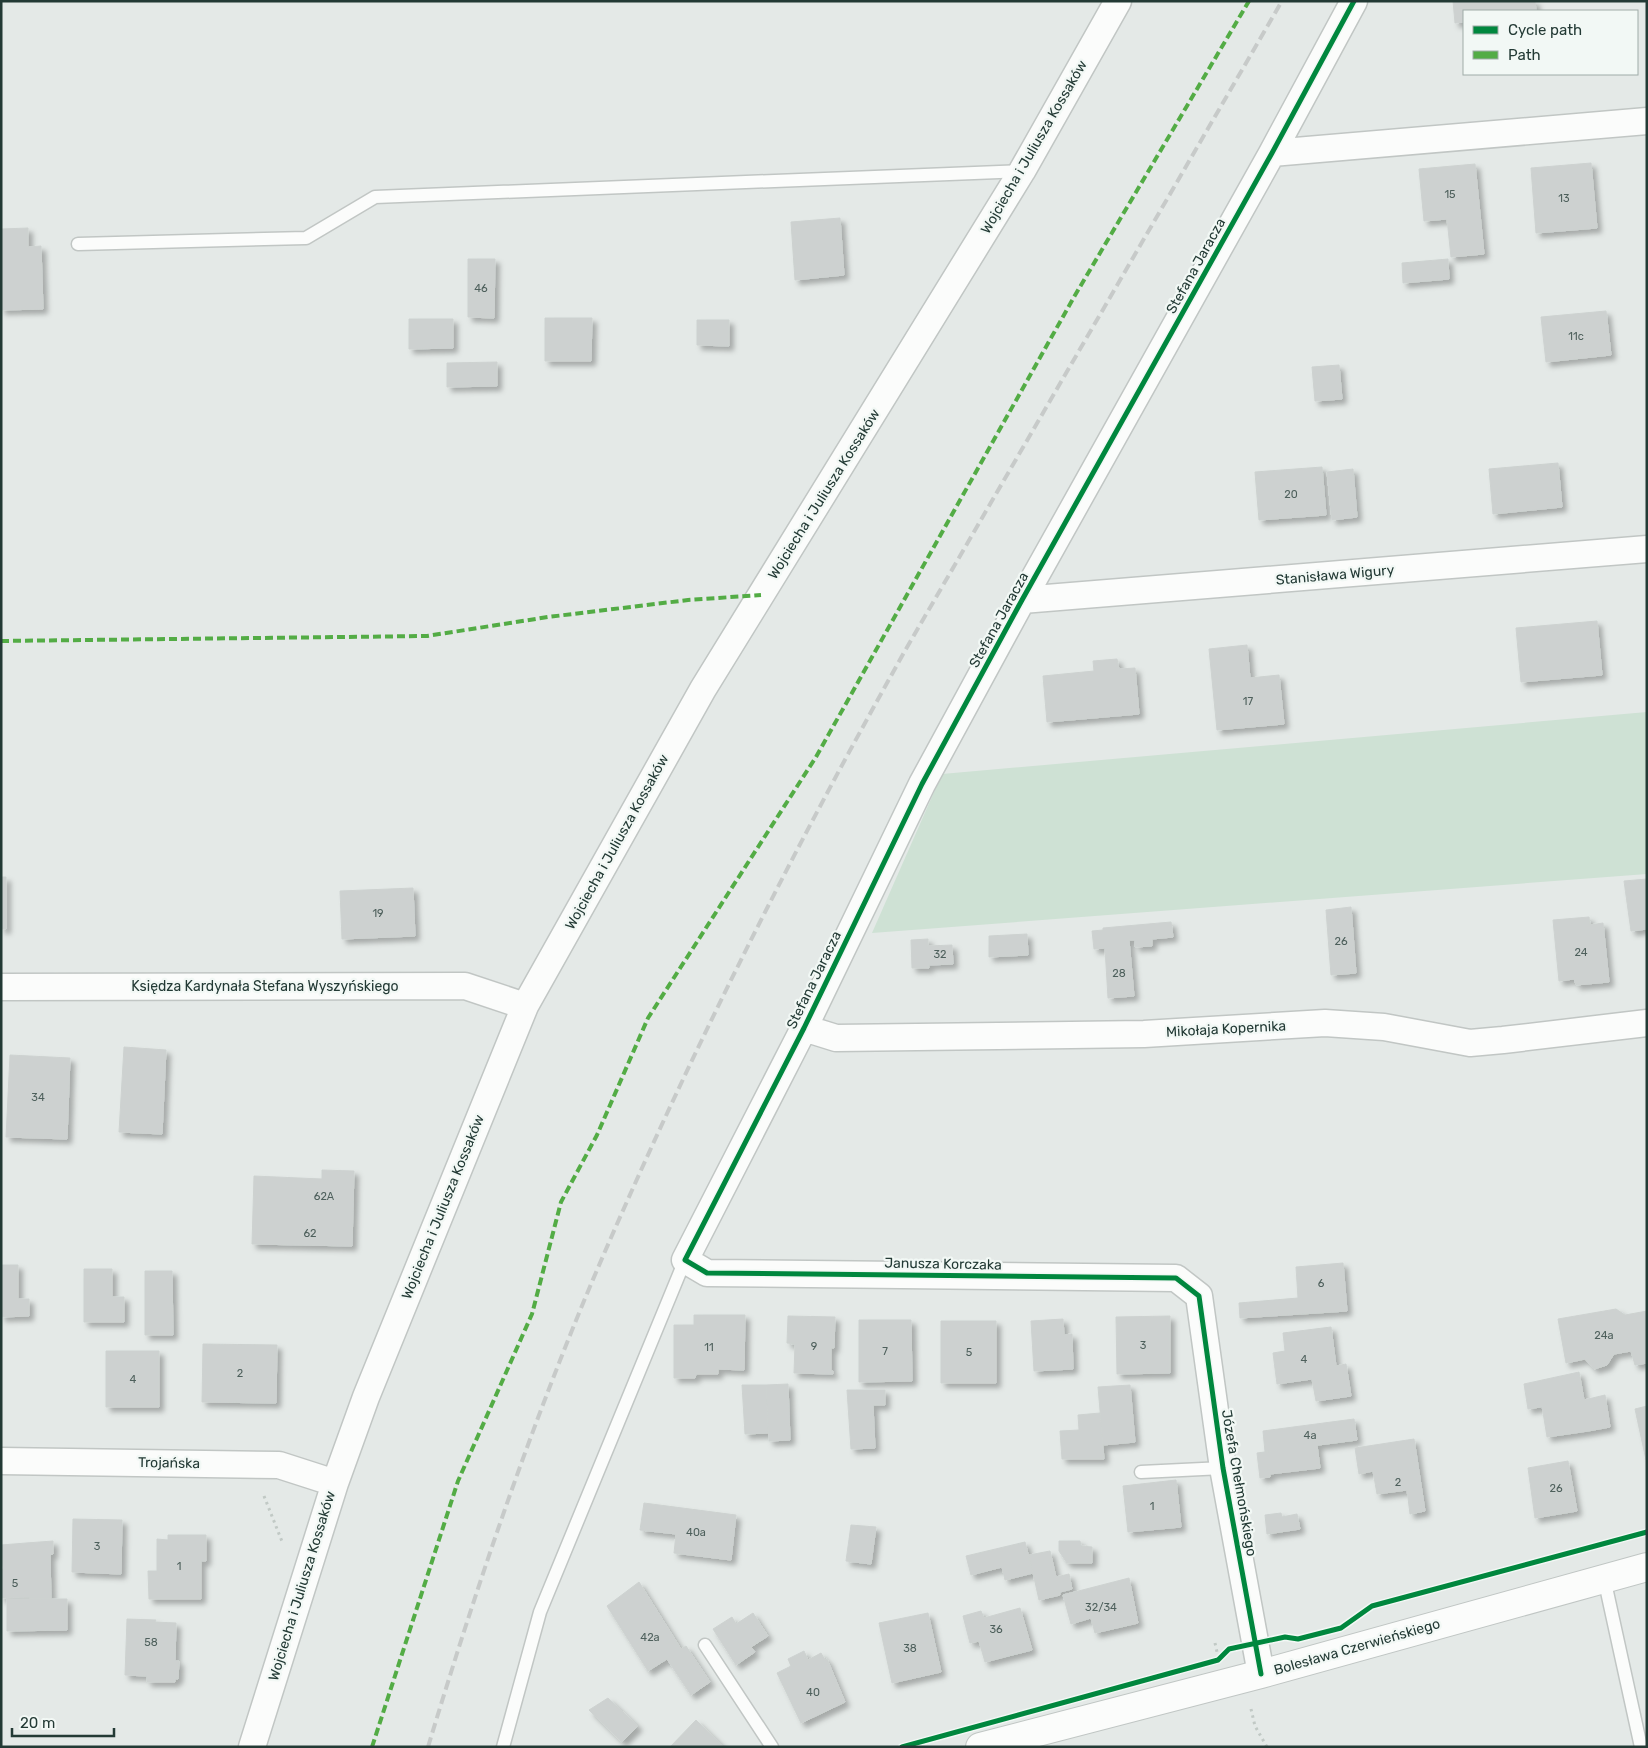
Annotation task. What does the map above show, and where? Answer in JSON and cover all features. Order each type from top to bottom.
[{"type":"street","name":"Wojciecha i Juliusza Kossaków","points":[[252,1747],[334,1482],[366,1397],[524,1006],[703,689],[1022,171],[1118,1]]},
{"type":"street","name":"Stefana Jaracza","points":[[685,1260],[804,1028],[922,784],[1022,600],[1272,153],[1354,1]]},
{"type":"street","points":[[1272,153],[1647,121]]},
{"type":"street","name":"Stanisława Wigury","points":[[1022,600],[1647,549]]},
{"type":"street","name":"Księdza Kardynała Stefana Wyszyńskiego","points":[[1,987],[465,986],[524,1006]]},
{"type":"street","name":"Mikołaja Kopernika","points":[[804,1028],[836,1038],[1144,1034],[1324,1023],[1384,1027],[1470,1043],[1647,1024]]},
{"type":"street","name":"Janusza Korczaka","points":[[685,1260],[707,1273],[1176,1278],[1198,1296]]},
{"type":"street","name":"Józefa Chełmońskiego","points":[[1198,1296],[1223,1468],[1261,1674]]},
{"type":"street","name":"Trojańska","points":[[1,1461],[279,1465],[334,1482]]},
{"type":"street","name":"Bolesława Czerwieńskiego","points":[[980,1747],[1261,1674],[1647,1567]]},
{"type":"lane","points":[[78,244],[306,238],[375,197],[1022,171]]},
{"type":"lane","points":[[503,1747],[540,1612],[685,1260]]},
{"type":"lane","points":[[1141,1472],[1223,1468]]},
{"type":"lane","points":[[1604,1578],[1641,1747]]},
{"type":"lane","points":[[705,1645],[772,1747]]},
{"type":"path","points":[[260,1488],[284,1547]]},
{"type":"path","points":[[1218,1660],[1229,1648],[1256,1643]]},
{"type":"green space","points":[[1647,712],[1647,874],[872,933],[942,774]]},
{"type":"building","points":[[1453,1],[1535,1],[1536,10],[1463,10],[1463,22],[1455,23]]},
{"type":"building","points":[[1591,163],[1597,228],[1536,233],[1531,168]]},
{"type":"building","points":[[1475,164],[1484,254],[1451,257],[1447,219],[1424,221],[1419,169]]},
{"type":"building","points":[[840,218],[844,275],[795,280],[791,222]]},
{"type":"building","points":[[28,228],[28,247],[41,246],[43,309],[1,310],[1,229]]},
{"type":"building","points":[[468,259],[495,259],[494,318],[468,317]]},
{"type":"building","points":[[1448,259],[1449,279],[1403,283],[1402,263]]},
{"type":"building","points":[[1606,311],[1611,355],[1546,362],[1541,317]]},
{"type":"building","points":[[545,318],[592,318],[591,361],[545,361]]},
{"type":"building","points":[[409,319],[453,319],[453,348],[409,349]]},
{"type":"building","points":[[697,320],[729,320],[729,346],[697,345]]},
{"type":"building","points":[[497,362],[497,386],[447,387],[447,363]]},
{"type":"building","points":[[1339,365],[1342,399],[1315,401],[1312,367]]},
{"type":"building","points":[[1558,463],[1562,507],[1493,514],[1489,469]]},
{"type":"building","points":[[1322,467],[1326,515],[1259,520],[1255,472]]},
{"type":"building","points":[[1353,469],[1357,517],[1332,520],[1327,472]]},
{"type":"building","points":[[1597,621],[1602,675],[1521,682],[1516,628]]},
{"type":"building","points":[[1247,645],[1250,678],[1279,675],[1284,724],[1217,730],[1209,649]]},
{"type":"building","points":[[1117,659],[1119,669],[1135,668],[1139,714],[1047,722],[1043,676],[1094,671],[1093,661]]},
{"type":"building","points":[[1,877],[6,877],[6,929],[1,929]]},
{"type":"building","points":[[1647,879],[1647,929],[1631,931],[1624,881]]},
{"type":"building","points":[[413,888],[415,936],[342,939],[340,891]]},
{"type":"building","points":[[1351,907],[1356,973],[1331,975],[1326,910]]},
{"type":"building","points":[[1589,917],[1590,925],[1603,923],[1609,982],[1576,985],[1574,979],[1559,981],[1553,920]]},
{"type":"building","points":[[1171,922],[1173,937],[1152,939],[1152,946],[1135,947],[1135,940],[1129,940],[1134,996],[1108,998],[1105,948],[1094,949],[1092,931],[1103,930],[1103,928]]},
{"type":"building","points":[[1027,934],[1028,955],[989,957],[989,936]]},
{"type":"building","points":[[928,939],[928,946],[952,945],[953,964],[929,965],[929,968],[912,968],[911,940]]},
{"type":"building","points":[[124,1047],[166,1050],[162,1134],[119,1132]]},
{"type":"building","points":[[10,1055],[70,1058],[67,1139],[6,1137]]},
{"type":"building","points":[[322,1170],[354,1171],[352,1246],[252,1244],[254,1176],[322,1179]]},
{"type":"building","points":[[1343,1263],[1347,1311],[1240,1318],[1239,1303],[1298,1298],[1296,1267]]},
{"type":"building","points":[[1,1265],[18,1265],[18,1299],[29,1299],[29,1316],[1,1317]]},
{"type":"building","points":[[84,1269],[112,1269],[112,1297],[124,1297],[124,1322],[84,1322]]},
{"type":"building","points":[[145,1271],[172,1271],[173,1335],[145,1335]]},
{"type":"building","points":[[1616,1309],[1625,1315],[1647,1311],[1647,1363],[1635,1365],[1631,1351],[1614,1354],[1607,1365],[1594,1369],[1585,1359],[1566,1363],[1558,1319]]},
{"type":"building","points":[[694,1315],[745,1315],[744,1370],[718,1369],[718,1374],[696,1374],[695,1378],[674,1378],[674,1325],[694,1325]]},
{"type":"building","points":[[788,1316],[835,1317],[834,1348],[831,1348],[831,1371],[833,1371],[833,1374],[794,1373],[795,1344],[787,1343]]},
{"type":"building","points":[[1170,1316],[1170,1373],[1117,1374],[1116,1317]]},
{"type":"building","points":[[1063,1319],[1064,1335],[1072,1334],[1073,1369],[1034,1371],[1031,1321]]},
{"type":"building","points":[[859,1320],[911,1320],[912,1381],[859,1382]]},
{"type":"building","points":[[941,1321],[996,1321],[996,1383],[941,1383]]},
{"type":"building","points":[[1331,1327],[1336,1366],[1346,1364],[1351,1396],[1316,1401],[1312,1379],[1277,1384],[1273,1353],[1285,1351],[1283,1333]]},
{"type":"building","points":[[203,1344],[277,1345],[276,1403],[202,1402]]},
{"type":"building","points":[[106,1351],[159,1351],[159,1407],[106,1407]]},
{"type":"building","points":[[1579,1372],[1584,1400],[1528,1409],[1524,1384]]},
{"type":"building","points":[[788,1384],[790,1440],[769,1441],[766,1385]]},
{"type":"building","points":[[742,1385],[766,1385],[768,1433],[745,1434]]},
{"type":"building","points":[[1130,1385],[1135,1442],[1103,1445],[1098,1387]]},
{"type":"building","points":[[847,1390],[885,1390],[885,1405],[873,1405],[875,1448],[851,1449]]},
{"type":"building","points":[[1605,1395],[1610,1427],[1588,1431],[1584,1400]]},
{"type":"building","points":[[1584,1400],[1588,1431],[1547,1437],[1542,1406]]},
{"type":"building","points":[[1647,1406],[1647,1460],[1646,1460],[1635,1409]]},
{"type":"building","points":[[1100,1413],[1104,1459],[1062,1459],[1060,1431],[1079,1430],[1078,1415]]},
{"type":"building","points":[[1354,1419],[1357,1440],[1265,1452],[1263,1431]]},
{"type":"building","points":[[1414,1439],[1425,1511],[1410,1514],[1407,1490],[1377,1494],[1373,1471],[1359,1474],[1355,1448]]},
{"type":"building","points":[[1317,1445],[1320,1468],[1270,1474],[1270,1477],[1260,1478],[1257,1453]]},
{"type":"building","points":[[1568,1461],[1577,1511],[1535,1518],[1528,1468]]},
{"type":"building","points":[[1176,1480],[1181,1527],[1128,1532],[1123,1486]]},
{"type":"building","points":[[644,1503],[736,1515],[731,1560],[674,1553],[676,1534],[640,1530]]},
{"type":"building","points":[[1281,1513],[1282,1517],[1297,1514],[1300,1529],[1267,1534],[1265,1515]]},
{"type":"building","points":[[73,1519],[122,1520],[121,1574],[72,1572]]},
{"type":"building","points":[[851,1525],[876,1527],[871,1564],[846,1561]]},
{"type":"building","points":[[168,1535],[206,1535],[206,1561],[201,1561],[201,1599],[149,1599],[148,1571],[157,1571],[157,1539],[168,1540]]},
{"type":"building","points":[[53,1541],[53,1554],[50,1555],[51,1599],[30,1600],[26,1543]]},
{"type":"building","points":[[1059,1541],[1080,1541],[1081,1546],[1092,1547],[1092,1563],[1067,1563],[1059,1551]]},
{"type":"building","points":[[1025,1542],[1033,1573],[1005,1580],[1002,1567],[971,1575],[966,1556]]},
{"type":"building","points":[[26,1543],[30,1597],[1,1598],[1,1569],[3,1569],[1,1545]]},
{"type":"building","points":[[1050,1551],[1056,1577],[1069,1574],[1072,1589],[1060,1592],[1060,1595],[1039,1600],[1029,1555]]},
{"type":"building","points":[[1129,1578],[1138,1623],[1095,1633],[1091,1618],[1071,1624],[1063,1595]]},
{"type":"building","points":[[639,1582],[681,1649],[686,1646],[710,1682],[691,1695],[667,1659],[648,1671],[607,1606]]},
{"type":"building","points":[[7,1599],[67,1599],[67,1630],[7,1631]]},
{"type":"building","points":[[1020,1608],[1032,1650],[985,1662],[979,1641],[970,1643],[963,1616],[981,1611],[984,1618]]},
{"type":"building","points":[[753,1613],[768,1636],[751,1647],[755,1652],[736,1665],[713,1629],[732,1617],[736,1624]]},
{"type":"building","points":[[928,1613],[941,1672],[892,1683],[879,1623]]},
{"type":"building","points":[[127,1619],[176,1623],[175,1661],[179,1661],[178,1679],[175,1679],[175,1682],[147,1682],[147,1676],[125,1675]]},
{"type":"building","points":[[804,1651],[808,1660],[821,1653],[825,1660],[827,1659],[845,1702],[801,1723],[777,1673],[791,1666],[788,1659]]},
{"type":"building","points":[[608,1698],[638,1726],[622,1742],[589,1710]]},
{"type":"building","points":[[696,1720],[724,1747],[670,1747]]},
{"type":"railway","points":[[428,1747],[506,1506],[573,1328],[668,1111],[743,955],[782,878],[906,649],[1282,1]]},
{"type":"marked path","points":[[372,1747],[458,1481],[532,1314],[561,1202],[597,1135],[648,1018],[816,757],[1074,297],[1249,1]]},
{"type":"marked path","points":[[1,641],[427,636],[548,617],[688,600],[761,595]]},
{"type":"cycle path","points":[[1261,1674],[1223,1468],[1199,1296],[1176,1278],[707,1273],[685,1260],[804,1028],[922,784],[1022,600],[1272,153],[1354,1]]},
{"type":"cycle path","points":[[902,1747],[1218,1660],[1229,1649],[1285,1637],[1298,1639],[1341,1628],[1372,1606],[1647,1532]]}]
